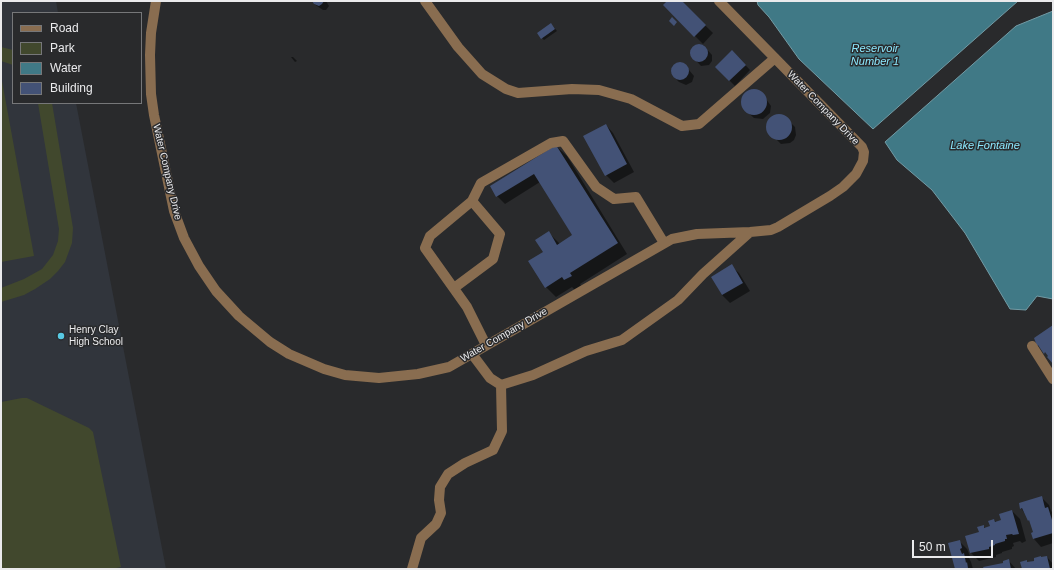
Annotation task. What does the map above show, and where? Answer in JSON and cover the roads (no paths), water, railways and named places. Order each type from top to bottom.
[{"type":"street","name":"Water Company Drive","points":[[156,1],[151,33],[150,55],[151,94],[154,115],[174,211],[184,238],[199,266],[216,292],[239,316],[270,342],[290,354],[324,369],[345,375],[379,378],[418,374],[449,367],[664,243],[681,236],[750,232],[770,230],[778,227],[830,196],[843,187],[856,174],[864,157],[862,148],[854,138],[719,1]]},
{"type":"street","points":[[425,1],[458,47],[482,74],[506,89],[518,93],[572,89],[599,90],[630,99],[682,126],[699,124],[775,58]]},
{"type":"street","points":[[486,345],[467,307],[425,248],[430,236],[472,201],[481,183],[551,143],[563,141],[596,187],[614,199],[636,197],[664,243]]},
{"type":"street","points":[[454,288],[493,259],[500,234],[472,201]]},
{"type":"street","points":[[472,354],[490,378],[501,385],[533,375],[586,351],[622,340],[678,300],[703,274],[750,232]]},
{"type":"street","points":[[1032,346],[1053,379]]},
{"type":"street","points":[[412,569],[420,538],[436,524],[441,513],[439,500],[440,487],[448,474],[465,463],[493,450],[502,431],[501,385]]},
{"type":"water","name":"Reservoir Number 1","points":[[757,1],[1018,1],[873,129],[799,59],[769,17],[758,5]]},
{"type":"water","name":"Lake Fontaine","points":[[1053,11],[1053,299],[1037,296],[1026,310],[1010,309],[965,233],[932,190],[897,160],[885,142],[1016,26]]},
{"type":"place","name":"Henry Clay High School","points":[[61,336]]}]
